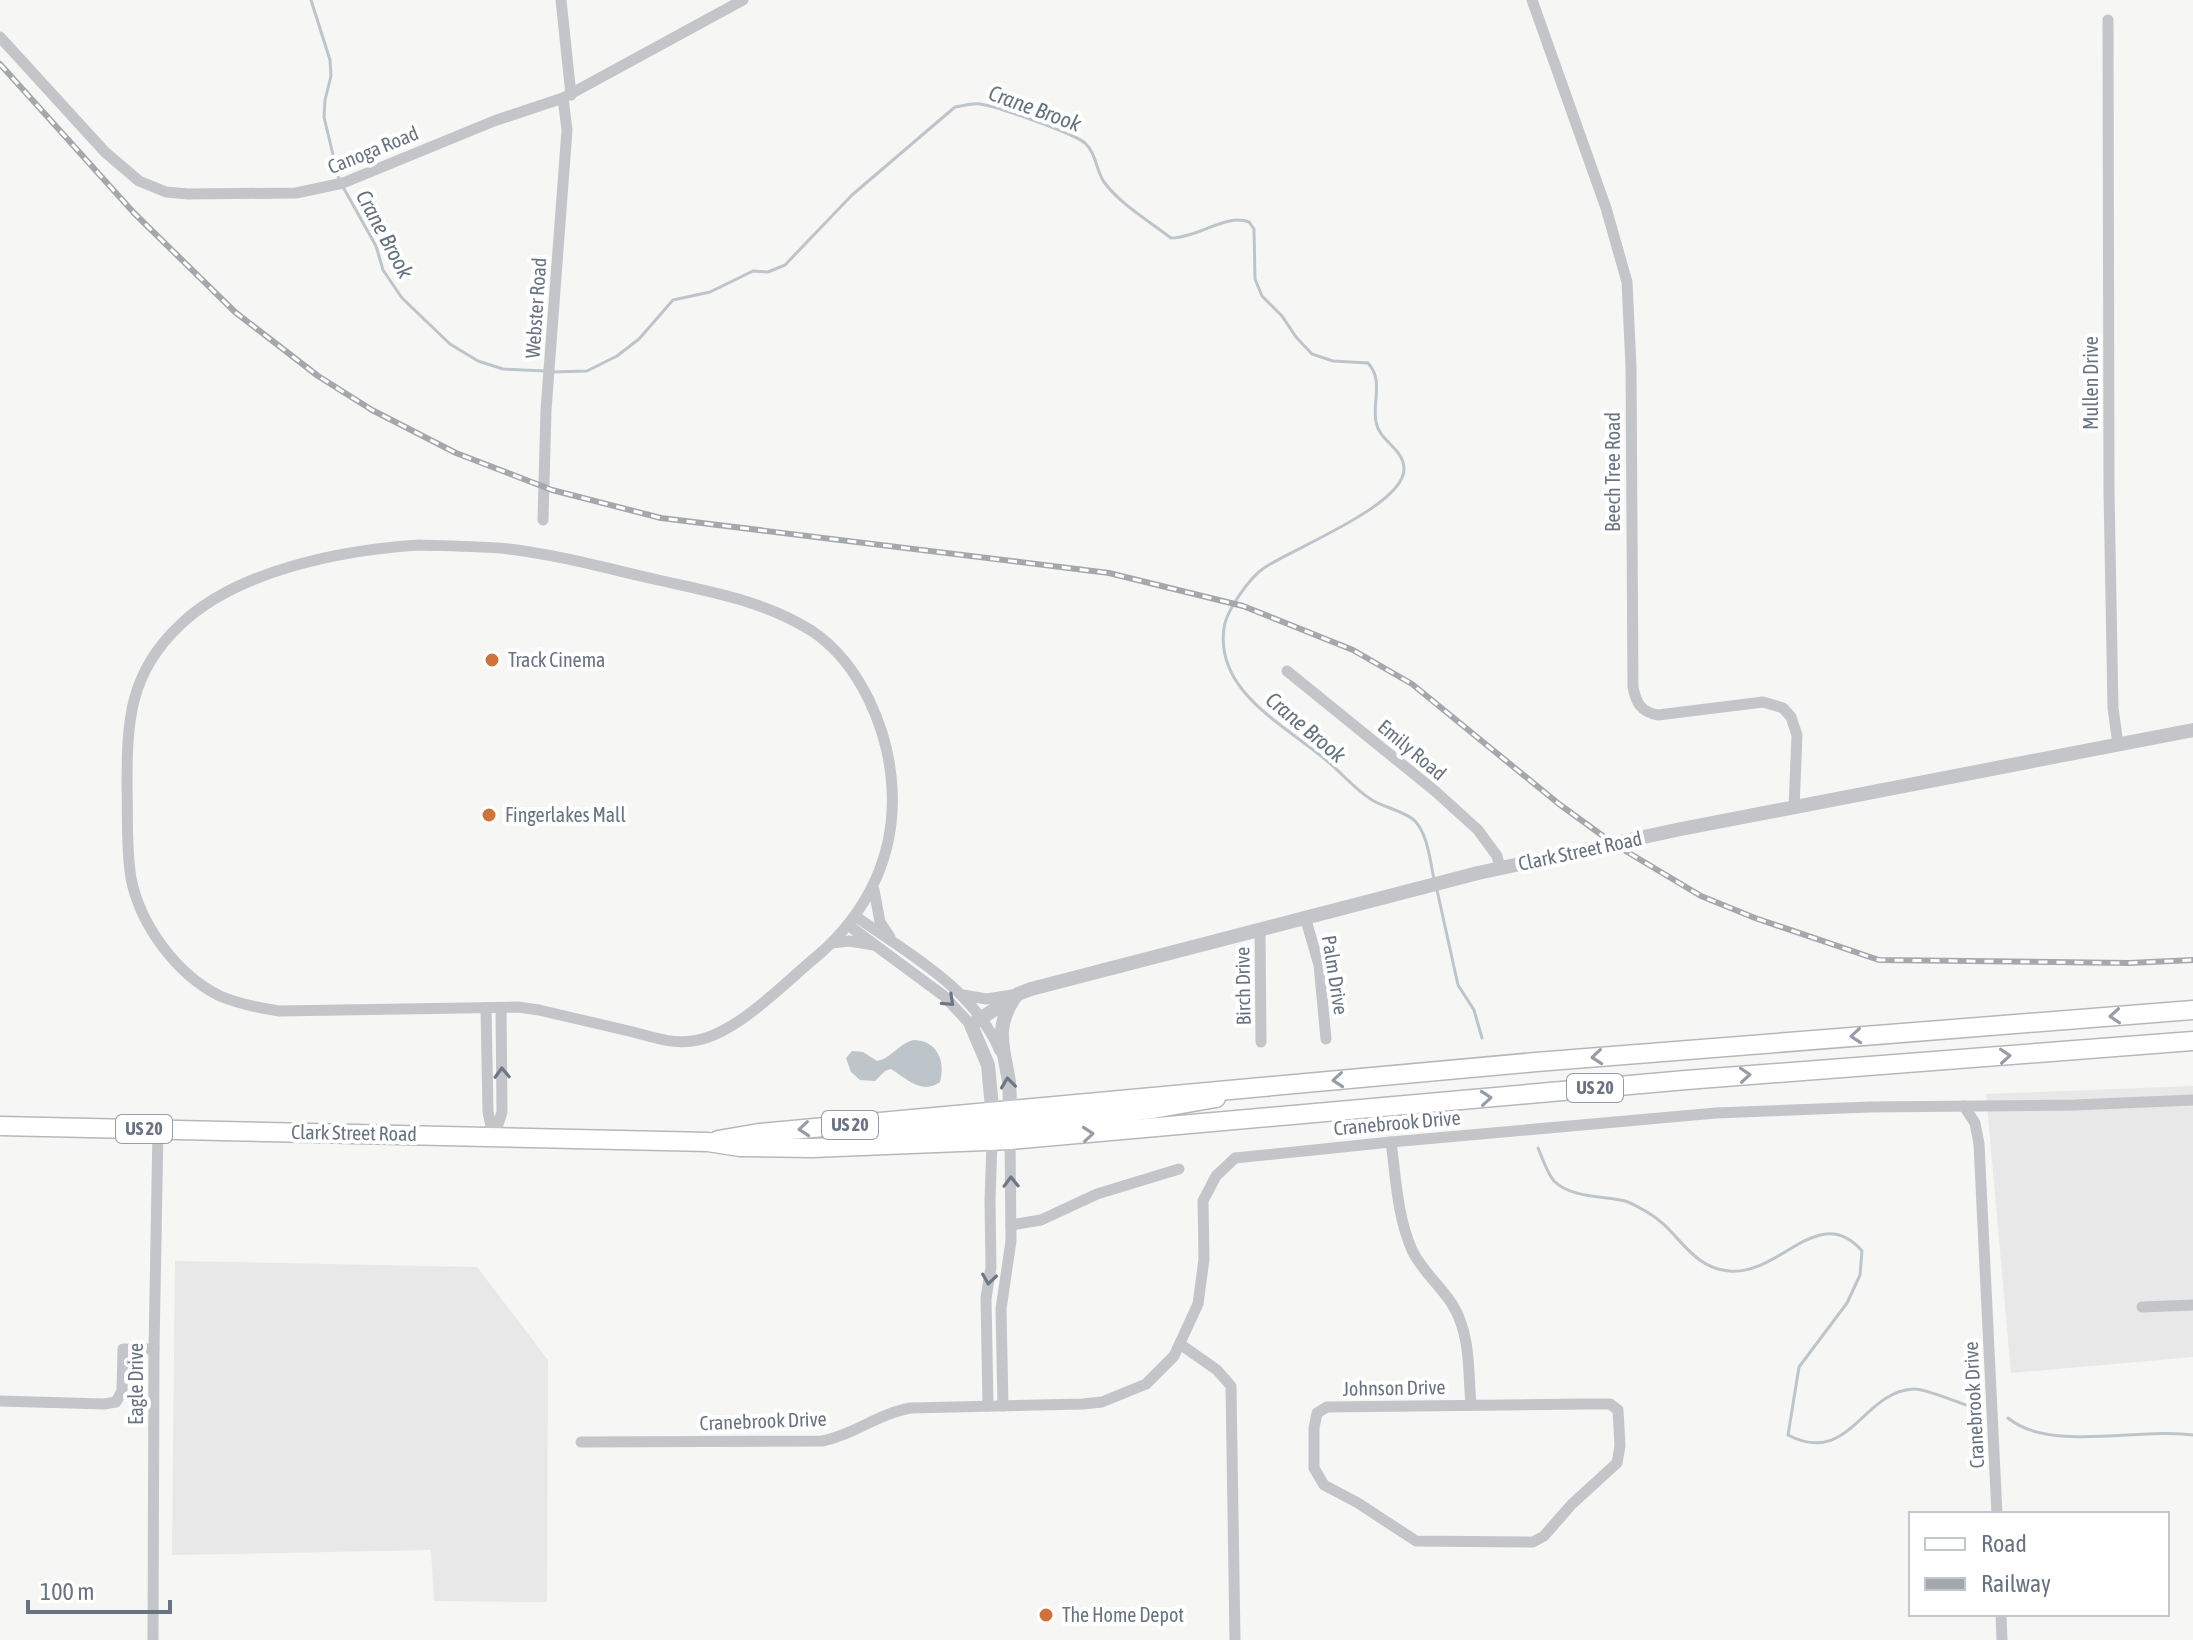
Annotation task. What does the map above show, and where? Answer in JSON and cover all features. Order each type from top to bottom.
[{"type":"highway","name":"US 20","points":[[1002,1126],[1266,1087],[1598,1057],[2193,1010]]},
{"type":"highway","name":"Clark Street Road","points":[[708,1142],[759,1133],[1002,1126],[2189,1043]]},
{"type":"highway","name":"Clark Street Road","points":[[0,1126],[708,1142],[740,1147],[849,1147],[1002,1126]]},
{"type":"street","name":"Webster Road","points":[[543,520],[548,386],[567,130],[561,0]]},
{"type":"street","name":"Canoga Road","points":[[0,37],[105,152],[139,181],[166,192],[188,194],[319,190],[494,121],[567,96],[743,0]]},
{"type":"street","name":"Beech Tree Road","points":[[1532,0],[1606,208],[1627,282],[1635,699],[1646,711],[1658,715],[1763,702],[1783,708],[1791,717],[1797,735],[1794,808]]},
{"type":"street","name":"Mullen Drive","points":[[2108,20],[2110,551],[2113,708],[2118,744]]},
{"type":"street","points":[[456,545],[506,549],[716,593],[769,609],[814,633],[857,680],[883,731],[890,764],[893,808],[888,844],[874,888],[852,921],[832,943],[737,1021],[719,1033],[696,1041],[664,1040],[539,1010],[279,1011],[261,1008],[221,996],[204,986],[182,968],[162,945],[142,911],[129,864],[128,720],[142,678],[154,655],[178,626],[202,607],[245,584],[333,557],[388,547],[456,545]]},
{"type":"street","name":"Emily Road","points":[[1287,671],[1435,791],[1478,830],[1497,856],[1500,868]]},
{"type":"street","name":"Clark Street Road","points":[[976,1021],[1018,994],[1385,895],[1500,868],[2193,730]]},
{"type":"street","points":[[874,888],[880,922],[898,946]]},
{"type":"street","name":"Palm Drive","points":[[1305,917],[1319,965],[1326,1039]]},
{"type":"street","points":[[852,921],[879,946],[992,1033],[1001,1055],[1009,1086],[990,1201],[991,1267],[986,1298],[988,1406]]},
{"type":"street","points":[[852,921],[898,946],[962,994],[986,999],[1018,994]]},
{"type":"street","name":"Birch Drive","points":[[1260,929],[1261,1042]]},
{"type":"street","points":[[832,943],[849,941],[879,946]]},
{"type":"street","points":[[962,994],[976,1021],[1002,1126],[1011,1225],[1001,1309],[1003,1406]]},
{"type":"street","points":[[1001,1055],[1004,1017],[1018,994]]},
{"type":"street","points":[[486,1008],[488,1112],[494,1137]]},
{"type":"street","points":[[494,1137],[502,1112],[501,1008]]},
{"type":"street","name":"Cranebrook Drive","points":[[581,1442],[822,1441],[854,1431],[895,1410],[930,1406],[1102,1402],[1146,1384],[1174,1356],[1198,1304],[1204,1259],[1203,1201],[1216,1176],[1235,1158],[1716,1113],[2193,1100]]},
{"type":"street","name":"Cranebrook Drive","points":[[1964,1106],[1975,1123],[1979,1144],[1997,1512]]},
{"type":"street","name":"Eagle Drive","points":[[153,1640],[158,1129]]},
{"type":"street","name":"Johnson Drive","points":[[1391,1142],[1401,1214],[1412,1248],[1459,1317],[1465,1338],[1471,1405]]},
{"type":"street","points":[[990,1201],[998,1217],[1011,1225],[1041,1220],[1097,1194],[1179,1169]]},
{"type":"street","points":[[2142,1307],[2193,1305]]},
{"type":"street","points":[[1180,1344],[1217,1370],[1231,1386],[1235,1640]]},
{"type":"street","points":[[0,1401],[116,1402],[122,1391],[123,1349],[154,1349]]},
{"type":"street","name":"Johnson Drive","points":[[1471,1405],[1612,1405],[1618,1410],[1620,1423],[1617,1463],[1572,1504],[1544,1536],[1533,1542],[1416,1541],[1324,1485],[1316,1475],[1314,1428],[1320,1409],[1334,1406],[1471,1405]]},
{"type":"street","points":[[2001,1616],[2002,1640]]},
{"type":"shaded area","points":[[913,1040],[928,1044],[938,1053],[942,1074],[940,1082],[933,1086],[921,1086],[891,1069],[875,1081],[860,1080],[851,1072],[846,1058],[852,1051],[863,1052],[877,1061]]},
{"type":"shaded area","points":[[2193,1086],[2193,1357],[2011,1373],[1986,1094]]},
{"type":"shaded area","points":[[175,1261],[477,1267],[548,1360],[547,1602],[434,1601],[431,1550],[172,1555]]},
{"type":"waterway","name":"Crane Brook","points":[[311,0],[330,60],[331,76],[324,117],[339,180]]},
{"type":"waterway","name":"Crane Brook","points":[[551,372],[587,371],[617,356],[639,339],[673,300],[710,292],[753,271],[768,272],[785,265],[852,195],[955,107],[973,104],[989,106],[1034,120],[1085,143],[1101,177],[1111,190],[1171,238],[1231,221],[1249,222],[1254,229],[1255,279],[1262,296],[1312,354],[1333,361],[1368,363],[1375,377],[1378,429],[1400,455],[1404,468],[1400,482],[1368,511],[1258,572],[1229,613],[1224,628],[1224,651],[1230,671],[1256,705],[1366,796],[1415,821],[1426,841],[1434,879]]},
{"type":"waterway","name":"Crane Brook","points":[[343,187],[376,246],[383,270],[402,298],[450,344],[478,361],[503,369],[544,371]]},
{"type":"waterway","name":"Crane Brook","points":[[1437,890],[1458,985],[1474,1010],[1482,1038]]},
{"type":"waterway","points":[[1538,1148],[1549,1174],[1561,1187],[1636,1206],[1658,1219],[1704,1263],[1716,1268],[1748,1270],[1798,1244],[1830,1234],[1846,1238],[1862,1251],[1860,1275],[1847,1303],[1799,1367],[1788,1435],[1809,1442],[1826,1442],[1841,1435],[1895,1393],[1913,1389],[1979,1410]]},
{"type":"waterway","points":[[2008,1418],[2026,1428],[2071,1437],[2193,1435]]},
{"type":"railway","points":[[0,64],[134,213],[235,312],[318,376],[372,410],[456,453],[552,490],[661,518],[1109,573],[1243,606],[1353,650],[1412,684],[1559,804],[1614,844],[1701,896],[1755,918],[1879,960],[2129,963],[2193,960]]},
{"type":"place","name":"Track Cinema","points":[[492,660]]},
{"type":"place","name":"Fingerlakes Mall","points":[[489,815]]},
{"type":"place","name":"The Home Depot","points":[[1046,1615]]}]
